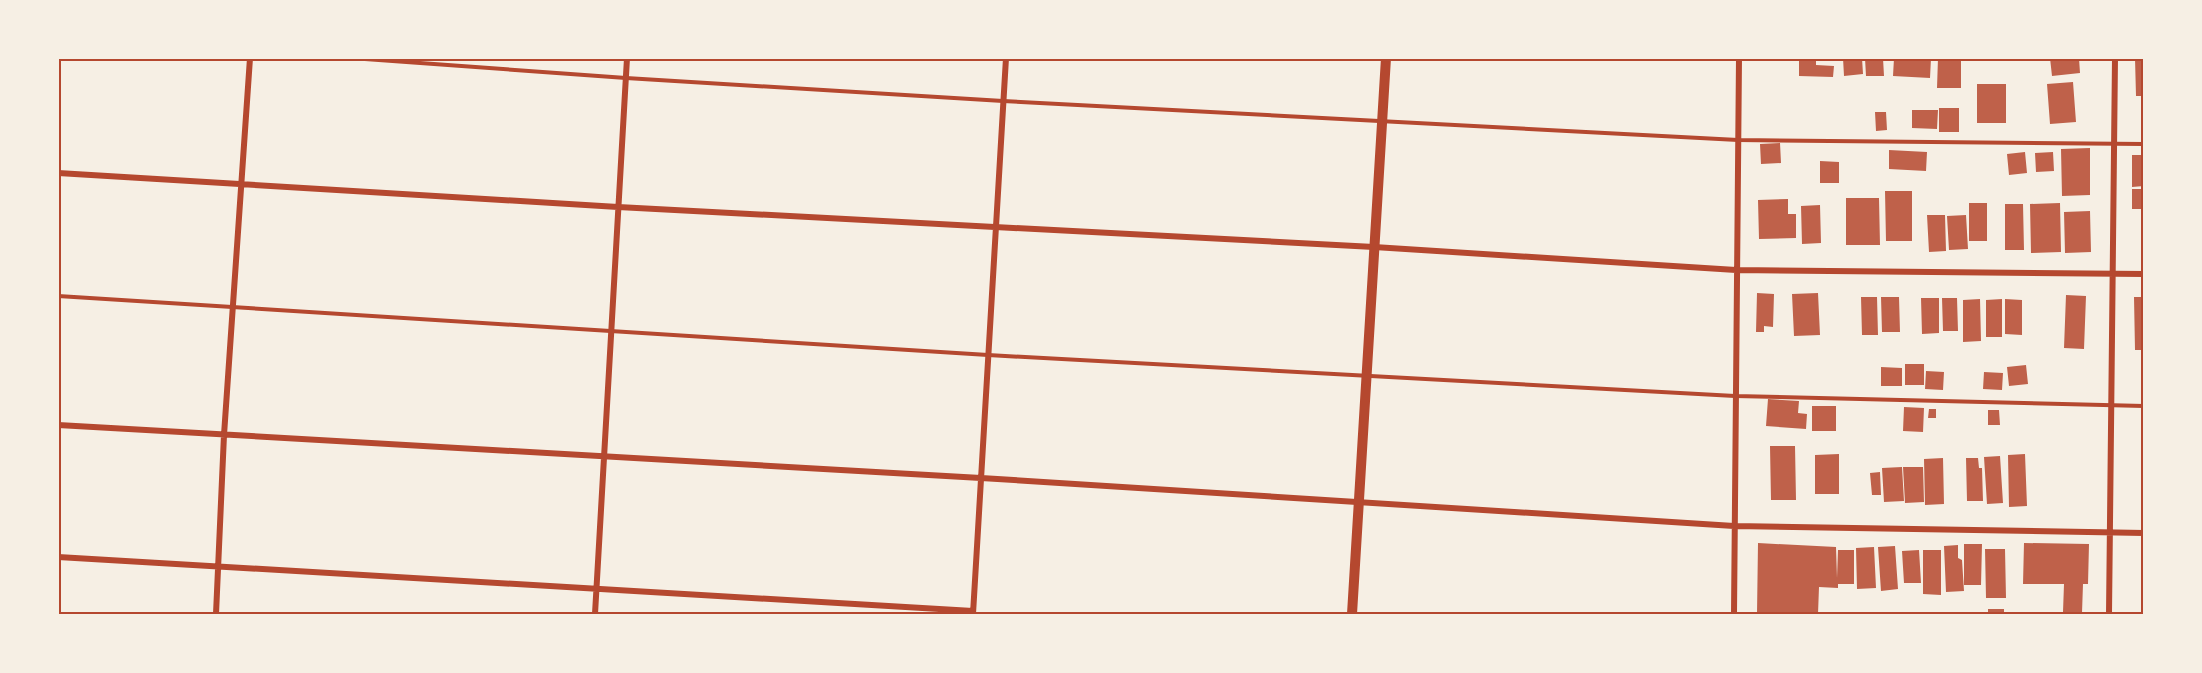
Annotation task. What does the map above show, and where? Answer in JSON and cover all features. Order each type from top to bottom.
[{"type":"street","points":[[216,615],[224,435],[250,58]]},
{"type":"street","points":[[595,615],[627,58]]},
{"type":"street","points":[[58,557],[973,613],[1006,58]]},
{"type":"street","points":[[1352,615],[1386,58]]},
{"type":"street","points":[[1734,615],[1739,58]]},
{"type":"street","points":[[2109,615],[2115,58]]},
{"type":"street","points":[[58,173],[618,207],[1374,247],[1736,270],[2144,274]]},
{"type":"street","points":[[58,425],[981,478],[1734,526],[2144,533]]},
{"type":"lane","points":[[351,58],[626,78],[1004,101],[1738,140],[2144,144]]},
{"type":"lane","points":[[58,296],[988,355],[1735,396],[2144,406]]},
{"type":"building","points":[[1799,58],[1816,58],[1816,65],[1834,66],[1833,77],[1799,76]]},
{"type":"building","points":[[1843,58],[1862,58],[1863,74],[1844,76]]},
{"type":"building","points":[[1865,58],[1883,58],[1884,76],[1866,76]]},
{"type":"building","points":[[1894,58],[1931,58],[1930,78],[1893,76]]},
{"type":"building","points":[[1938,58],[1961,58],[1961,88],[1937,88]]},
{"type":"building","points":[[2050,58],[2079,58],[2080,73],[2052,76]]},
{"type":"building","points":[[2135,58],[2144,58],[2144,96],[2136,96]]},
{"type":"building","points":[[2073,82],[2076,122],[2050,124],[2047,84]]},
{"type":"building","points":[[1977,84],[2006,84],[2006,123],[1977,123]]},
{"type":"building","points":[[1939,108],[1959,108],[1959,132],[1939,132]]},
{"type":"building","points":[[1912,110],[1938,110],[1937,129],[1912,128]]},
{"type":"building","points":[[1875,112],[1886,112],[1887,130],[1876,131]]},
{"type":"building","points":[[1780,143],[1781,163],[1761,164],[1760,144]]},
{"type":"building","points":[[2090,148],[2090,195],[2062,196],[2061,149]]},
{"type":"building","points":[[1889,150],[1927,152],[1926,171],[1889,169]]},
{"type":"building","points":[[2025,152],[2027,173],[2009,175],[2007,154]]},
{"type":"building","points":[[2053,152],[2054,171],[2036,172],[2035,153]]},
{"type":"building","points":[[2132,155],[2144,155],[2144,186],[2132,187]]},
{"type":"building","points":[[1820,161],[1839,162],[1839,183],[1820,183]]},
{"type":"building","points":[[2132,189],[2144,189],[2144,209],[2132,209]]},
{"type":"building","points":[[1885,191],[1912,191],[1912,241],[1886,241]]},
{"type":"building","points":[[1846,198],[1879,198],[1880,245],[1846,245]]},
{"type":"building","points":[[1788,199],[1788,214],[1796,214],[1796,238],[1759,239],[1758,200]]},
{"type":"building","points":[[1969,203],[1987,203],[1987,241],[1969,241]]},
{"type":"building","points":[[2060,203],[2061,252],[2031,253],[2030,204]]},
{"type":"building","points":[[2005,204],[2023,204],[2024,250],[2005,250]]},
{"type":"building","points":[[1820,205],[1821,243],[1802,244],[1801,206]]},
{"type":"building","points":[[2090,211],[2091,252],[2065,253],[2064,212]]},
{"type":"building","points":[[1927,215],[1945,215],[1946,251],[1929,252]]},
{"type":"building","points":[[1966,215],[1968,249],[1949,250],[1947,216]]},
{"type":"building","points":[[1757,293],[1774,294],[1773,327],[1764,326],[1764,332],[1756,332]]},
{"type":"building","points":[[1818,293],[1820,335],[1794,336],[1792,294]]},
{"type":"building","points":[[2066,295],[2086,296],[2084,349],[2064,348]]},
{"type":"building","points":[[1861,297],[1877,297],[1878,335],[1862,335]]},
{"type":"building","points":[[1881,297],[1899,297],[1900,332],[1882,332]]},
{"type":"building","points":[[2134,297],[2144,297],[2144,350],[2135,350]]},
{"type":"building","points":[[1921,298],[1939,298],[1939,333],[1922,334]]},
{"type":"building","points":[[1942,298],[1957,298],[1958,331],[1943,331]]},
{"type":"building","points":[[1980,299],[1981,341],[1963,342],[1963,300]]},
{"type":"building","points":[[2002,299],[2002,337],[1986,337],[1986,300]]},
{"type":"building","points":[[2005,299],[2022,300],[2022,335],[2005,334]]},
{"type":"building","points":[[1905,364],[1924,364],[1924,385],[1905,385]]},
{"type":"building","points":[[2026,365],[2028,384],[2009,386],[2007,367]]},
{"type":"building","points":[[1881,367],[1902,368],[1902,386],[1881,386]]},
{"type":"building","points":[[1926,371],[1944,372],[1943,390],[1925,389]]},
{"type":"building","points":[[1984,372],[2003,373],[2002,390],[1983,389]]},
{"type":"building","points":[[1768,399],[1799,401],[1798,413],[1807,414],[1806,429],[1766,426]]},
{"type":"building","points":[[1812,406],[1836,406],[1836,431],[1812,431]]},
{"type":"building","points":[[1904,407],[1924,408],[1923,432],[1903,431]]},
{"type":"building","points":[[1929,409],[1936,409],[1936,418],[1928,418]]},
{"type":"building","points":[[1988,410],[1999,410],[2000,425],[1988,425]]},
{"type":"building","points":[[1770,446],[1795,446],[1796,500],[1771,500]]},
{"type":"building","points":[[1839,454],[1839,494],[1815,494],[1815,455]]},
{"type":"building","points":[[2025,454],[2027,506],[2009,507],[2008,455]]},
{"type":"building","points":[[2000,456],[2003,503],[1987,504],[1984,457]]},
{"type":"building","points":[[1943,458],[1944,504],[1925,505],[1924,459]]},
{"type":"building","points":[[1966,458],[1978,458],[1979,468],[1982,468],[1983,501],[1967,501]]},
{"type":"building","points":[[1902,467],[1904,501],[1884,502],[1882,468]]},
{"type":"building","points":[[1903,467],[1923,467],[1924,502],[1905,503]]},
{"type":"building","points":[[1880,472],[1881,495],[1872,495],[1870,473]]},
{"type":"building","points":[[1758,543],[1836,547],[1837,578],[1838,550],[1854,550],[1854,584],[1838,584],[1838,588],[1819,587],[1818,614],[1757,614]]},
{"type":"building","points":[[2024,543],[2089,544],[2088,584],[2083,584],[2082,613],[2063,612],[2064,584],[2023,584]]},
{"type":"building","points":[[1964,544],[1982,544],[1981,585],[1964,585]]},
{"type":"building","points":[[1958,545],[1958,558],[1962,560],[1964,591],[1946,592],[1944,546]]},
{"type":"building","points":[[1895,546],[1898,589],[1881,591],[1878,547]]},
{"type":"building","points":[[1874,547],[1876,588],[1857,589],[1856,548]]},
{"type":"building","points":[[1985,549],[2005,549],[2006,598],[1986,598]]},
{"type":"building","points":[[1919,550],[1921,583],[1904,583],[1902,551]]},
{"type":"building","points":[[1923,550],[1941,550],[1941,595],[1923,594]]},
{"type":"building","points":[[1988,609],[2004,609],[2004,614],[1988,614]]}]
